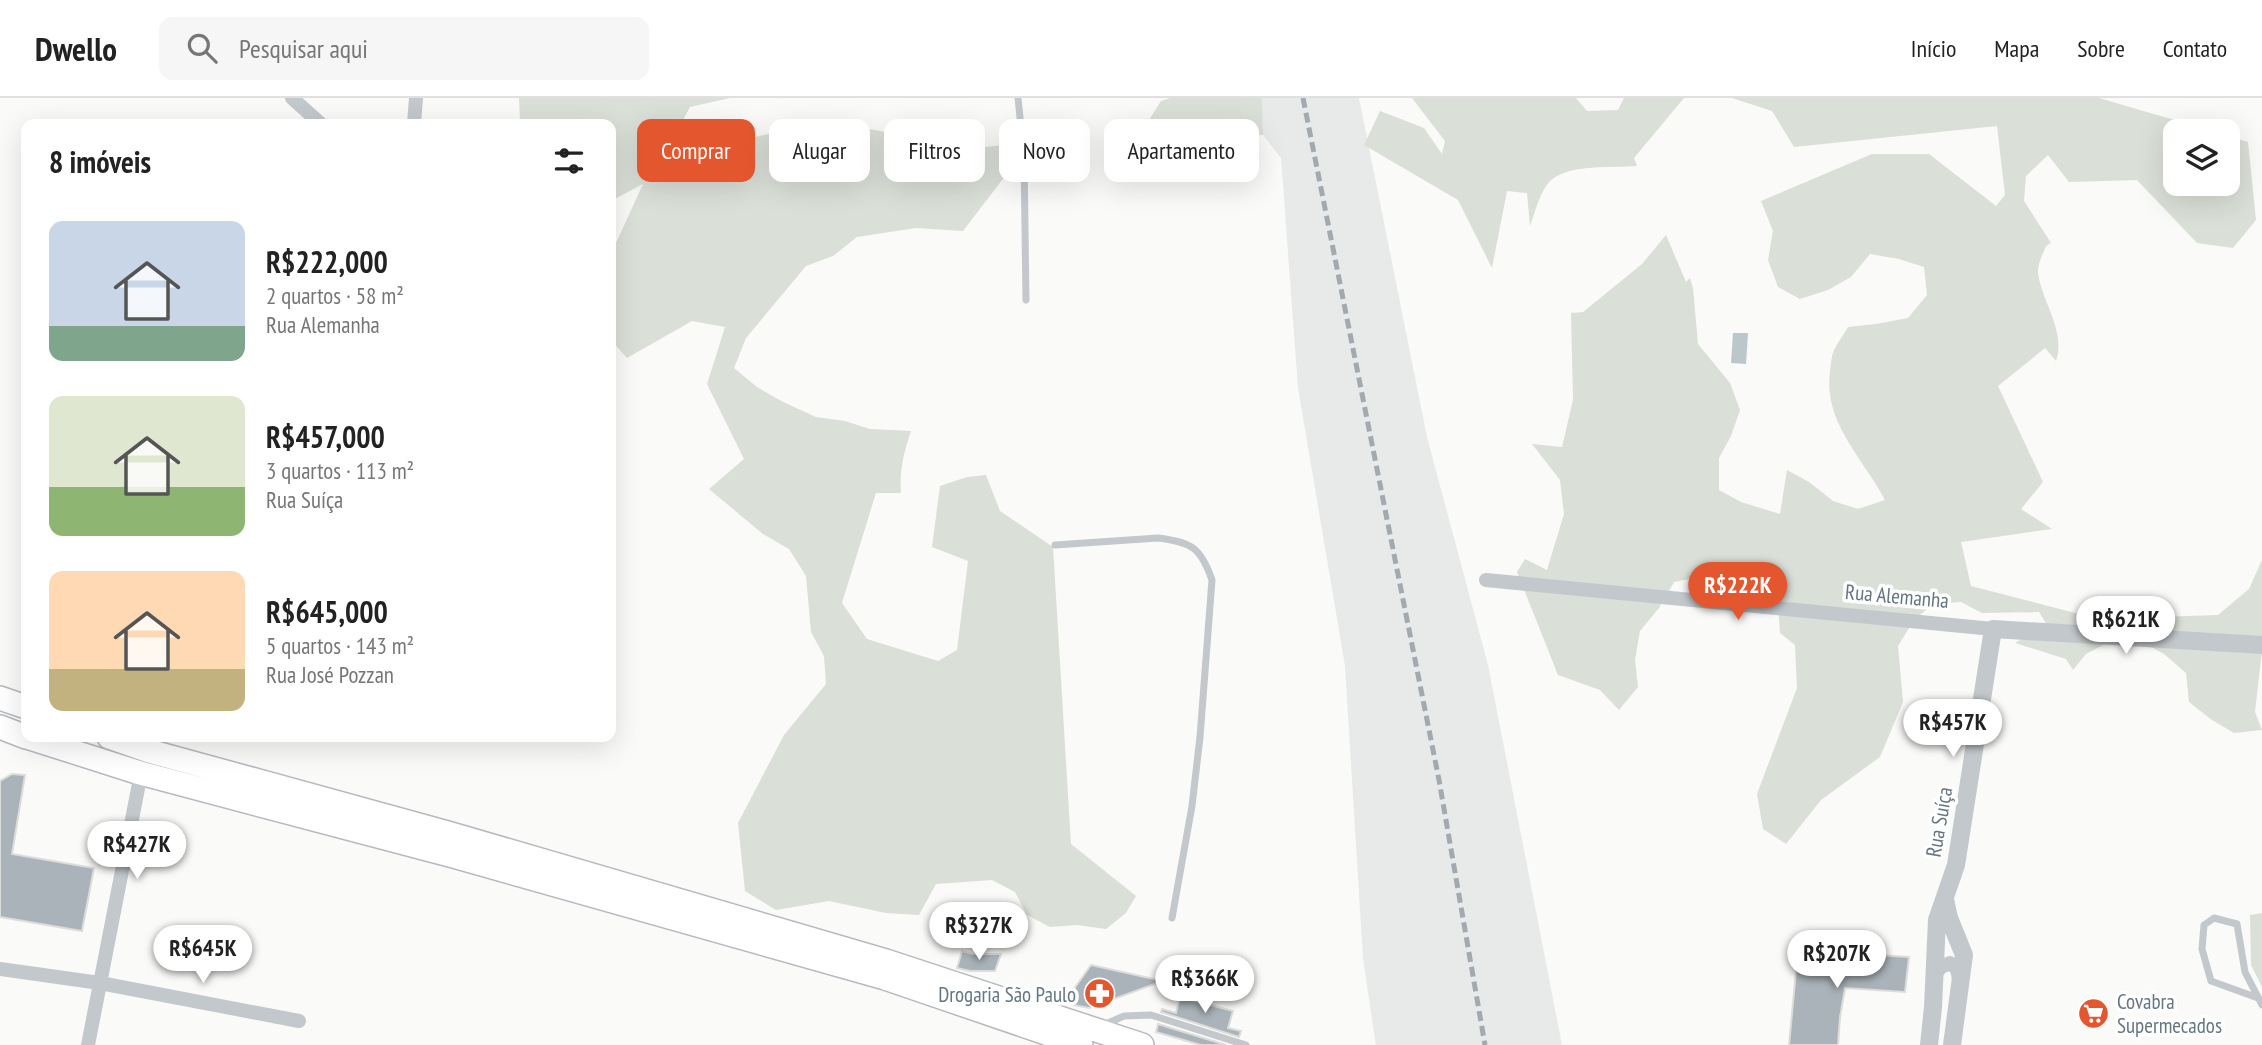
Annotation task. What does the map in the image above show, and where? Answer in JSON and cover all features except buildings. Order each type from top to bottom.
[{"type":"main road","points":[[0,698],[21,705]]},
{"type":"main road","points":[[40,742],[140,773],[453,856],[885,978],[1042,1039],[1088,1037],[1143,1045]]},
{"type":"main road","points":[[123,742],[846,949],[1088,1037]]},
{"type":"street","points":[[292,98],[315,119]]},
{"type":"street","points":[[414,119],[416,98]]},
{"type":"street","name":"Rua Alemanha","points":[[1486,580],[1993,629],[2262,645]]},
{"type":"street","name":"Rua Suíça","points":[[1928,1045],[1937,920],[1956,865],[1993,629]]},
{"type":"street","points":[[88,1045],[146,750]]},
{"type":"street","points":[[1945,897],[1949,918],[1964,955],[1952,1045]]},
{"type":"street","points":[[1934,976],[1941,967],[1950,963],[1957,969],[1959,979]]},
{"type":"street","points":[[0,969],[100,983],[299,1021]]},
{"type":"lane","points":[[1018,98],[1024,156],[1026,300]]},
{"type":"lane","points":[[1055,545],[1158,538],[1175,540],[1189,544],[1198,551],[1205,560],[1212,580],[1192,806],[1172,918]]},
{"type":"lane","points":[[2214,918],[2237,925],[2245,972],[2260,1001],[2211,981],[2202,949],[2204,925],[2214,918]]},
{"type":"lane","points":[[1088,1037],[1124,1016],[1152,1015],[1246,1045]]},
{"type":"shaded area","points":[[519,98],[730,98],[690,107],[684,119],[637,119],[637,182],[755,182],[755,137],[769,134],[769,182],[870,182],[870,129],[884,132],[884,182],[985,182],[985,147],[999,146],[1001,182],[963,231],[916,228],[857,237],[833,256],[806,266],[746,338],[734,368],[757,387],[816,417],[845,421],[870,429],[911,431],[903,462],[901,493],[876,493],[842,603],[867,639],[938,661],[957,650],[968,561],[932,547],[940,486],[967,477],[986,475],[1000,511],[1053,547],[1071,844],[1136,896],[1126,913],[1106,929],[1077,925],[1050,927],[1027,915],[1015,892],[992,880],[936,884],[919,915],[886,913],[829,901],[776,910],[745,891],[738,823],[784,735],[826,684],[824,656],[811,632],[806,576],[789,549],[763,534],[709,489],[744,459],[707,384],[725,327],[692,321],[627,358],[616,346],[616,243],[643,184],[616,198],[616,119],[520,119]]},
{"type":"shaded area","points":[[1170,98],[1262,98],[1263,135],[1259,135],[1259,119],[1150,119],[1161,101]]},
{"type":"shaded area","points":[[1262,98],[1359,98],[1427,437],[1488,665],[1562,1045],[1376,1045],[1363,959],[1345,666],[1298,388],[1281,158],[1263,135]]},
{"type":"shaded area","points":[[1412,98],[1576,98],[1587,111],[1618,110],[1624,98],[1684,98],[1634,158],[1637,166],[1580,169],[1559,175],[1551,180],[1544,190],[1530,226],[1527,193],[1507,191],[1492,268],[1458,200],[1364,145],[1380,111],[1424,128],[1442,154],[1445,141]]},
{"type":"shaded area","points":[[1732,98],[2099,98],[2171,119],[2163,119],[2163,196],[2240,196],[2240,140],[2248,142],[2256,220],[2233,248],[2197,243],[2137,180],[2069,182],[2048,155],[2026,176],[2024,201],[2051,243],[2046,246],[2038,273],[2056,327],[2058,350],[2056,361],[2045,348],[1998,386],[2043,482],[2021,509],[2052,529],[1961,542],[1971,586],[2098,619],[2218,615],[2249,589],[2262,560],[2262,651],[2255,712],[2262,730],[2234,733],[2212,720],[2189,702],[2186,673],[2164,654],[2137,639],[2109,642],[2086,654],[2073,670],[2066,659],[2015,643],[2047,625],[2039,612],[1982,613],[1961,602],[1933,604],[1914,620],[1898,646],[1903,702],[1880,757],[1821,800],[1786,844],[1763,829],[1757,794],[1797,688],[1795,645],[1780,633],[1778,605],[1750,607],[1728,595],[1705,576],[1674,582],[1659,608],[1640,631],[1635,660],[1638,687],[1619,710],[1600,690],[1558,675],[1517,572],[1525,559],[1547,570],[1564,514],[1560,480],[1532,444],[1562,447],[1573,400],[1571,313],[1583,312],[1642,264],[1666,235],[1686,282],[1690,278],[1693,288],[1698,344],[1730,383],[1740,410],[1731,436],[1719,458],[1719,490],[1741,502],[1780,514],[1787,470],[1809,482],[1833,501],[1858,509],[1885,500],[1847,439],[1833,407],[1829,390],[1832,355],[1848,327],[1908,318],[1927,295],[1924,267],[1870,254],[1851,277],[1828,290],[1800,299],[1778,287],[1768,260],[1773,231],[1761,201],[1872,154],[1929,154],[1996,206],[2005,195],[1997,126],[1794,147],[1772,111]]},
{"type":"shaded area","points":[[1733,333],[1748,333],[1746,364],[1731,363]]},
{"type":"shaded area","points":[[2262,913],[2262,987],[2251,965],[2250,915]]},
{"type":"railway","points":[[1303,98],[1439,780],[1485,1045]]},
{"type":"place","name":"Drogaria São Paulo","points":[[1099,994]]},
{"type":"place","name":"Covabra Supermecados","points":[[2094,1013]]}]
